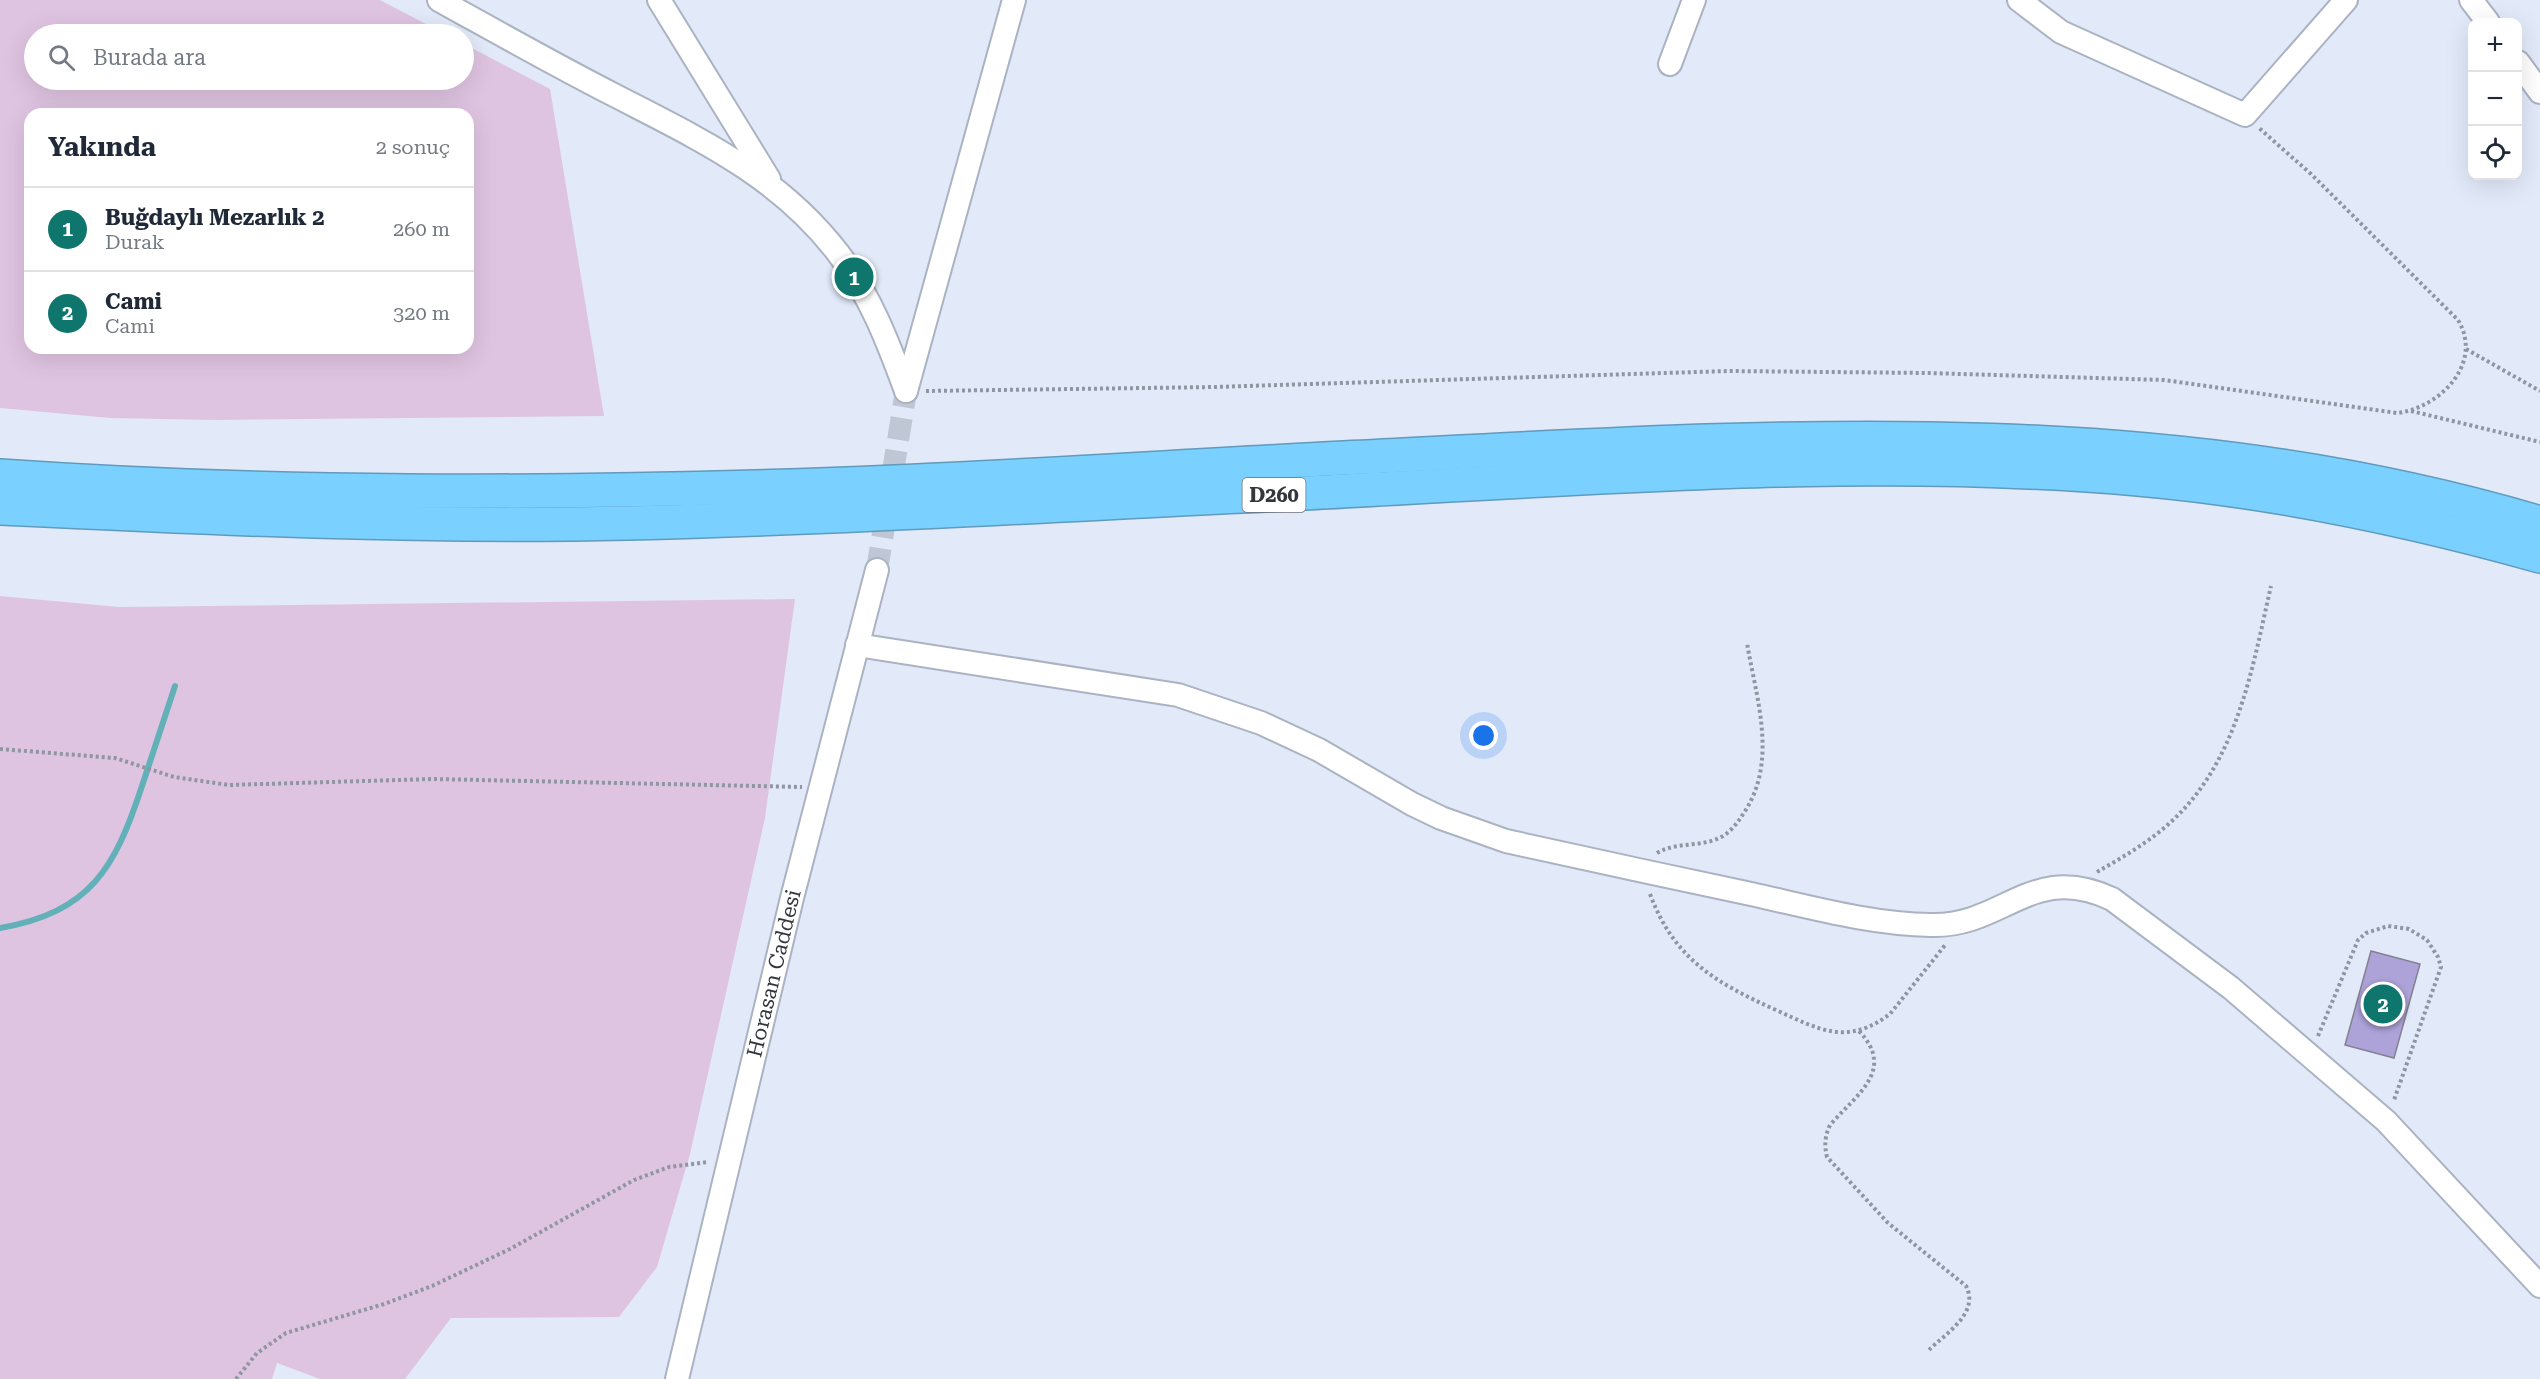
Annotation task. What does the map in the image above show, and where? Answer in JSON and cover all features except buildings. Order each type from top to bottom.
[{"type":"highway","name":"D260","points":[[0,476],[141,484],[443,491],[749,486],[1703,441],[1832,437],[1999,439],[2165,450],[2319,470],[2440,495],[2540,523]]},
{"type":"highway","name":"D260","points":[[1,509],[363,523],[622,524],[860,515],[1647,476],[1812,470],[1977,471],[2140,479],[2270,495],[2430,527],[2540,556]]},
{"type":"street","points":[[438,0],[714,146],[774,188],[820,232],[854,277],[882,329],[906,391]]},
{"type":"street","points":[[659,0],[774,188]]},
{"type":"street","points":[[906,391],[1014,0]]},
{"type":"street","points":[[1670,64],[1694,0]]},
{"type":"street","points":[[2019,0],[2061,32],[2245,115],[2346,0]]},
{"type":"street","points":[[2471,0],[2485,18]]},
{"type":"street","points":[[2522,69],[2540,92]]},
{"type":"street","name":"Horasan Caddesi","points":[[677,1379],[820,787],[877,570]]},
{"type":"street","points":[[857,645],[1178,695],[1206,703],[1291,736],[1403,800],[1451,822],[1506,841],[1850,916],[1923,925],[1964,922],[1994,911],[2032,891],[2073,886],[2112,899],[2231,988],[2311,1054],[2386,1121],[2540,1286]]},
{"type":"path","points":[[2245,115],[2311,174],[2458,320],[2466,339],[2466,349],[2455,377],[2442,395],[2422,408],[2410,411]]},
{"type":"path","points":[[2466,349],[2540,391]]},
{"type":"path","points":[[906,391],[1214,387],[1718,372],[1928,373],[2164,380],[2386,411],[2410,411],[2540,442]]},
{"type":"path","points":[[2073,886],[2159,832],[2186,806],[2204,783],[2223,750],[2241,709],[2271,586]]},
{"type":"path","points":[[1747,643],[1763,739],[1760,773],[1750,803],[1738,822],[1725,835],[1704,842],[1664,849],[1655,855],[1644,871],[1655,909],[1665,927],[1688,957],[1710,976],[1734,991],[1822,1031],[1847,1033],[1859,1030],[1890,1014],[1964,922]]},
{"type":"path","points":[[0,749],[115,758],[174,777],[229,785],[433,779],[820,787]]},
{"type":"path","points":[[2311,1054],[2358,940],[2366,933],[2388,926],[2409,929],[2427,940],[2438,957],[2441,967],[2386,1121]]},
{"type":"path","points":[[1859,1030],[1874,1054],[1874,1071],[1830,1125],[1826,1133],[1825,1150],[1827,1157],[1888,1223],[1966,1286],[1971,1300],[1968,1311],[1929,1350]]},
{"type":"path","points":[[236,1379],[257,1353],[286,1333],[384,1304],[432,1286],[500,1254],[652,1173],[689,1163],[729,1161]]},
{"type":"shaded area","points":[[0,0],[380,0],[426,24],[24,24],[24,90],[474,90],[474,49],[550,89],[604,416],[216,420],[110,418],[0,408]]},
{"type":"shaded area","points":[[0,596],[119,607],[795,599],[765,818],[690,1154],[657,1267],[619,1317],[451,1318],[405,1379],[320,1379],[277,1363],[272,1379],[0,1379]]},
{"type":"waterway","points":[[0,928],[31,921],[57,911],[78,898],[95,882],[109,863],[132,815],[175,686]]},
{"type":"tunnel","points":[[877,570],[906,391]]},
{"type":"place","name":"Buğdaylı Mezarlık 2","points":[[854,277]]},
{"type":"place","name":"Cami","points":[[2383,1004]]}]
